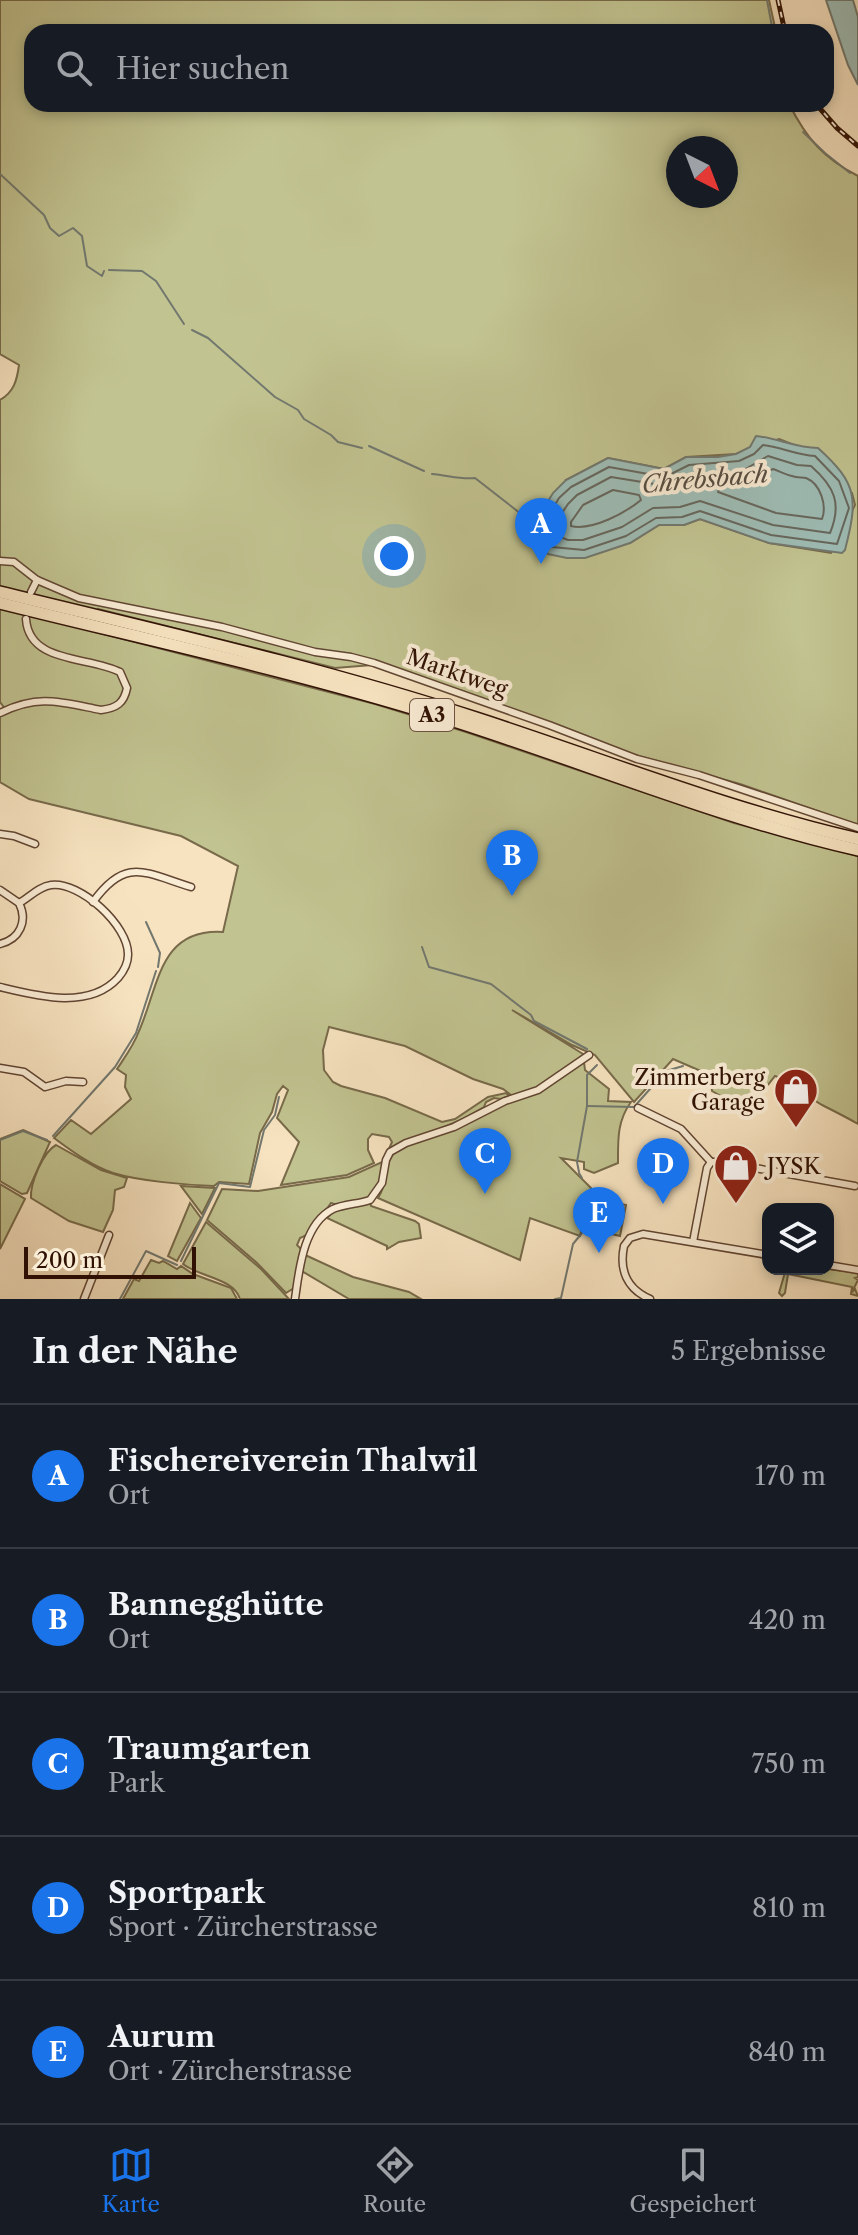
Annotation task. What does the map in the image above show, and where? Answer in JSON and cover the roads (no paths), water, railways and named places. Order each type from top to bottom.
[{"type":"highway","name":"A3","points":[[0,592],[370,686],[476,718],[738,807],[858,839]]},
{"type":"highway","name":"A3","points":[[0,603],[377,698],[479,729],[733,816],[858,850]]},
{"type":"street","name":"Marktweg","points":[[0,561],[14,562],[37,580],[79,598],[222,627],[315,652],[374,663],[637,759],[699,775],[858,828]]},
{"type":"street","points":[[31,592],[37,580]]},
{"type":"street","points":[[0,702],[3,712],[41,699],[101,710],[119,705],[125,698],[127,688],[120,672],[41,649],[27,630],[26,619]]},
{"type":"street","points":[[0,834],[35,844]]},
{"type":"street","points":[[93,902],[106,884],[119,874],[134,870],[191,887]]},
{"type":"street","points":[[0,987],[46,996],[94,994],[116,980],[127,964],[127,948],[118,928],[93,902],[71,889],[54,884],[39,889],[19,903]]},
{"type":"street","points":[[0,890],[19,903],[23,920],[20,931],[12,940],[0,944]]},
{"type":"street","points":[[295,1299],[301,1254],[319,1222],[336,1208],[370,1200],[382,1183],[390,1152],[406,1143],[454,1127],[505,1101],[538,1090],[589,1055]]},
{"type":"street","points":[[0,1068],[24,1072],[45,1087],[66,1081],[83,1082]]},
{"type":"street","points":[[638,1108],[681,1129],[711,1162],[855,1186]]},
{"type":"street","points":[[693,1242],[706,1171],[711,1162]]},
{"type":"street","points":[[650,1299],[635,1291],[627,1281],[622,1263],[624,1246],[630,1238],[643,1234],[762,1254]]},
{"type":"street","points":[[84,1299],[109,1235]]},
{"type":"street","points":[[834,1266],[858,1270]]},
{"type":"water","points":[[826,0],[853,0],[858,17],[858,85],[848,65]]},
{"type":"water","points":[[756,436],[818,448],[841,472],[848,483],[853,505],[842,553],[769,543],[700,519],[684,525],[659,525],[630,543],[585,558],[548,554],[536,542],[542,511],[553,493],[566,480],[608,458],[664,469],[686,457],[736,454],[750,447]]},
{"type":"waterway","points":[[767,0],[772,24]]},
{"type":"waterway","points":[[803,132],[850,173]]},
{"type":"waterway","name":"Chrebsbach","points":[[0,174],[44,215],[50,228],[59,236],[73,228],[82,236],[87,266],[102,276],[104,271]]},
{"type":"waterway","name":"Chrebsbach","points":[[109,270],[142,271],[156,281],[184,324]]},
{"type":"waterway","name":"Chrebsbach","points":[[192,330],[208,338],[275,397],[298,410],[304,419],[338,442],[362,448]]},
{"type":"waterway","name":"Chrebsbach","points":[[369,446],[424,471]]},
{"type":"waterway","name":"Chrebsbach","points":[[432,474],[475,478],[539,528]]},
{"type":"waterway","points":[[146,922],[160,953],[158,967]]},
{"type":"waterway","points":[[422,947],[429,967],[491,984],[531,1015],[534,1021],[587,1049]]},
{"type":"waterway","points":[[53,1136],[115,1067],[136,1033],[156,971]]},
{"type":"waterway","points":[[579,1172],[577,1162],[587,1106],[587,1075],[597,1065]]},
{"type":"waterway","points":[[587,1106],[634,1107],[666,1071],[683,1066]]},
{"type":"waterway","points":[[181,1261],[219,1183],[250,1187],[264,1130],[275,1115],[279,1097]]},
{"type":"waterway","points":[[0,1140],[23,1131],[47,1140]]},
{"type":"waterway","points":[[579,1173],[582,1178]]},
{"type":"waterway","points":[[584,1230],[591,1206],[590,1192]]},
{"type":"waterway","points":[[555,1299],[561,1298],[573,1244],[582,1233]]},
{"type":"waterway","points":[[298,1261],[302,1248]]},
{"type":"waterway","points":[[120,1299],[146,1251],[177,1265]]},
{"type":"railway","points":[[778,0],[783,24]]},
{"type":"railway","points":[[823,112],[858,146]]},
{"type":"place","name":"Fischereiverein Thalwil","points":[[541,564]]},
{"type":"place","name":"Bannegghütte","points":[[512,896]]},
{"type":"place","name":"Zimmerberg Garage","points":[[796,1129]]},
{"type":"place","name":"Traumgarten","points":[[485,1194]]},
{"type":"place","name":"Sportpark","points":[[663,1204]]},
{"type":"place","name":"JYSK","points":[[736,1205]]},
{"type":"place","name":"Aurum","points":[[599,1253]]}]
